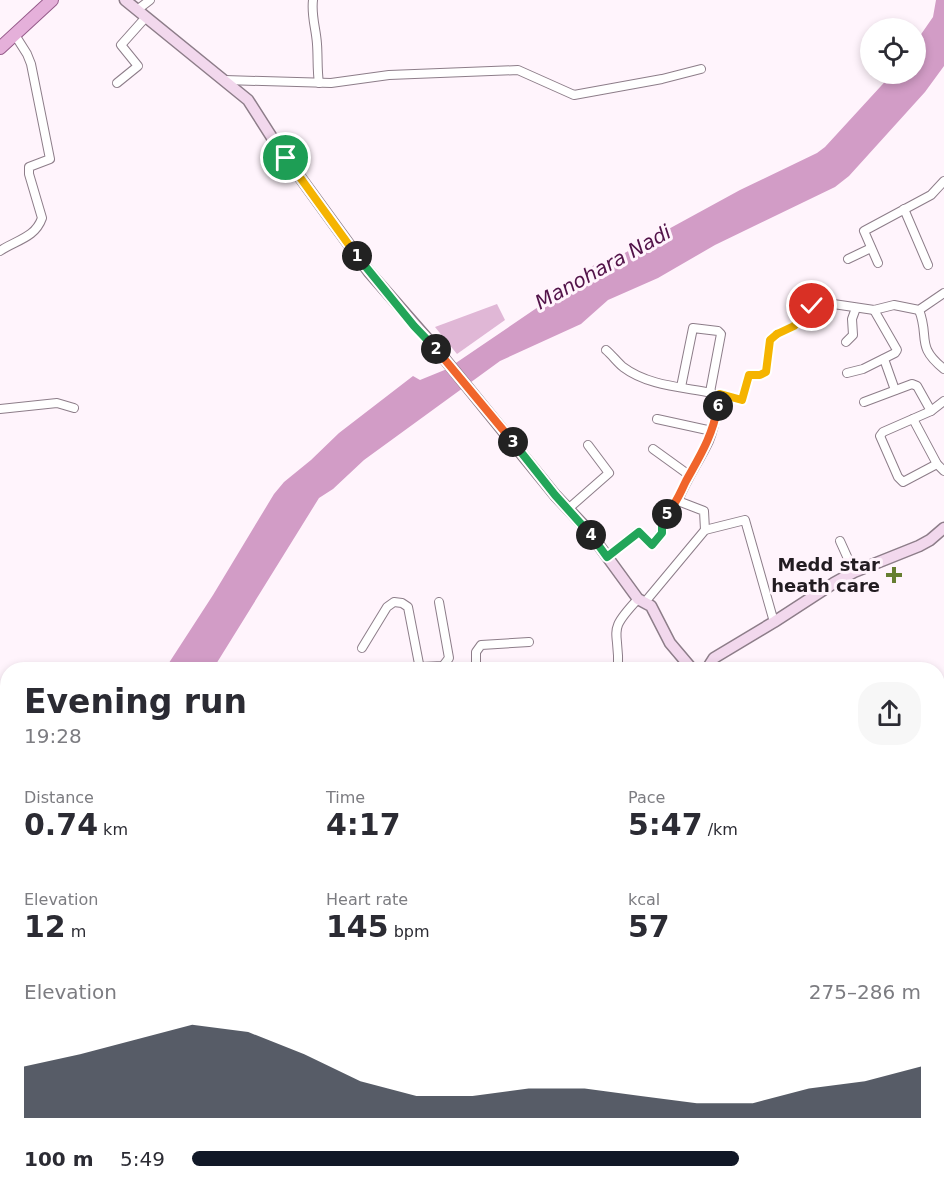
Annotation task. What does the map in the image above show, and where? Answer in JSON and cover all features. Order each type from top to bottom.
[{"type":"main road","points":[[0,48],[52,0]]},
{"type":"street","points":[[125,0],[225,80],[255,109],[278,147],[369,272],[439,352],[587,530],[641,600],[651,606],[670,643],[685,662]]},
{"type":"street","points":[[117,83],[138,66],[122,45],[150,0]]},
{"type":"street","points":[[314,0],[312,19],[317,42],[316,69],[319,83]]},
{"type":"street","points":[[0,250],[32,234],[40,224],[42,218],[28,174],[29,167],[50,159],[31,64],[15,35]]},
{"type":"street","points":[[225,80],[331,83],[388,75],[518,70],[574,95],[662,79],[701,69]]},
{"type":"street","points":[[878,263],[864,231],[931,195],[944,181]]},
{"type":"street","points":[[904,209],[928,265]]},
{"type":"street","points":[[848,259],[871,248]]},
{"type":"street","points":[[606,350],[623,367],[641,377],[742,400],[749,375],[760,375],[766,372],[770,340],[773,336],[794,326],[812,306],[820,302],[874,310],[894,305],[919,310],[944,293]]},
{"type":"street","points":[[846,342],[852,334],[852,319],[856,308]]},
{"type":"street","points":[[847,373],[863,369],[895,353],[896,347],[874,310]]},
{"type":"street","points":[[919,310],[923,320],[925,348],[931,358],[944,369]]},
{"type":"street","points":[[681,387],[693,327],[718,331],[721,334],[710,392]]},
{"type":"street","points":[[884,359],[895,390]]},
{"type":"street","points":[[864,402],[908,385],[916,386],[931,411]]},
{"type":"street","points":[[607,557],[639,532],[652,545],[662,533],[662,524],[678,501],[689,475],[709,441],[720,394]]},
{"type":"street","points":[[937,464],[903,482],[898,477],[880,436],[883,432],[931,411],[944,401]]},
{"type":"street","points":[[0,409],[57,403],[74,408]]},
{"type":"street","points":[[657,419],[712,431]]},
{"type":"street","points":[[913,419],[937,464],[944,471]]},
{"type":"street","points":[[568,509],[609,473],[588,445]]},
{"type":"street","points":[[653,449],[689,475]]},
{"type":"street","points":[[678,501],[704,511],[705,530]]},
{"type":"street","points":[[617,662],[615,632],[617,623],[705,530],[746,520],[774,622]]},
{"type":"street","points":[[711,662],[714,658],[854,572],[919,546],[944,528]]},
{"type":"street","points":[[840,541],[854,572]]},
{"type":"street","points":[[362,648],[387,607],[394,602],[402,603],[408,607],[419,662]]},
{"type":"street","points":[[439,602],[449,658],[446,662]]},
{"type":"street","points":[[476,662],[476,652],[481,645],[529,642]]},
{"type":"shaded area","points":[[497,304],[505,320],[457,354],[435,327]]},
{"type":"water","name":"Manohara Nadi","points":[[936,0],[944,0],[944,66],[925,92],[849,176],[835,187],[715,245],[658,278],[608,300],[581,324],[500,361],[364,460],[333,489],[319,498],[217,662],[170,662],[274,494],[284,482],[339,433],[413,376],[420,380],[447,369],[569,286],[594,265],[621,255],[740,190],[817,153],[883,84],[926,84],[926,27],[933,17]]},
{"type":"place","name":"Medd star heath care","points":[[894,575]]},
{"type":"route","points":[[286,158],[369,272],[439,352],[607,557],[639,532],[652,545],[654,543],[662,533],[662,524],[666,516],[678,501],[684,485],[709,441],[720,394],[742,400],[749,375],[760,375],[766,372],[770,340],[773,336],[794,326],[812,306]]}]
